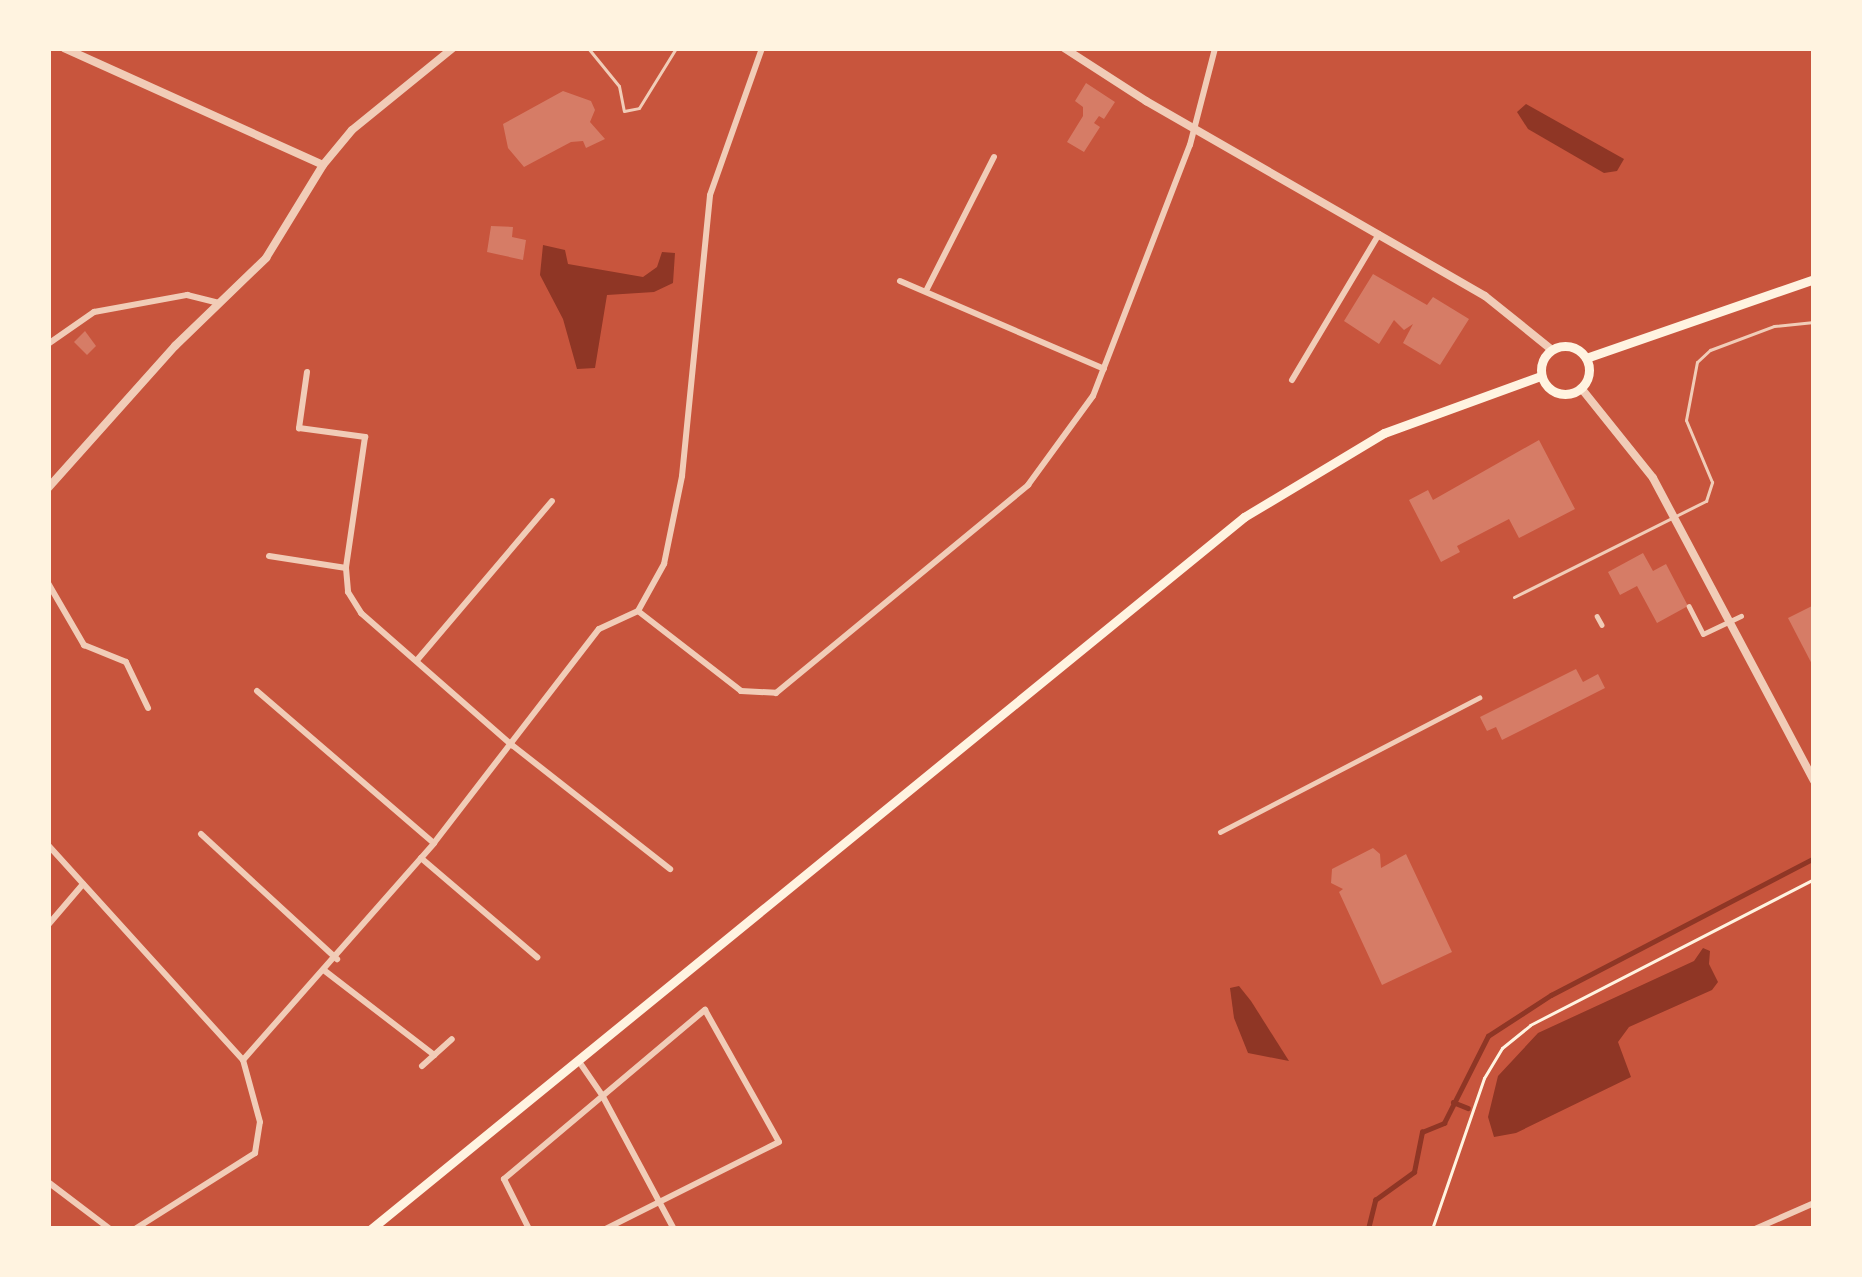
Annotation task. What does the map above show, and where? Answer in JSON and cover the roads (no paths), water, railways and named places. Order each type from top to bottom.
[{"type":"main road","points":[[1586,358],[1814,279]]},
{"type":"main road","points":[[1567,345],[1586,358],[1588,374],[1580,388],[1554,392],[1541,376],[1542,361],[1552,349],[1567,345]]},
{"type":"main road","points":[[371,1229],[1244,517],[1384,433],[1541,376]]},
{"type":"street","points":[[64,48],[323,165]]},
{"type":"street","points":[[48,488],[218,302],[266,258],[323,165],[383,100],[453,48]]},
{"type":"street","points":[[243,1060],[337,959],[434,843],[599,629],[638,611],[664,564],[682,476],[710,195],[762,48]]},
{"type":"street","points":[[1064,48],[1517,317],[1552,349]]},
{"type":"street","points":[[638,611],[742,692],[776,694],[1028,485],[1079,420],[1104,369],[1194,129],[1215,48]]},
{"type":"street","points":[[927,289],[994,157]]},
{"type":"street","points":[[1292,380],[1379,234]]},
{"type":"street","points":[[900,281],[1104,369]]},
{"type":"street","points":[[48,344],[94,311],[187,295],[218,302]]},
{"type":"street","points":[[307,372],[299,428],[364,437],[346,568],[347,592],[361,613],[512,745],[670,868]]},
{"type":"street","points":[[1580,388],[1646,465],[1814,781]]},
{"type":"street","points":[[418,659],[552,501]]},
{"type":"street","points":[[269,556],[346,568]]},
{"type":"street","points":[[48,583],[84,645],[125,662],[148,708]]},
{"type":"street","points":[[1689,606],[1703,634],[1741,616]]},
{"type":"street","points":[[1597,616],[1601,626]]},
{"type":"street","points":[[257,691],[434,843]]},
{"type":"street","points":[[1220,832],[1479,698]]},
{"type":"street","points":[[201,833],[337,959]]},
{"type":"street","points":[[48,844],[243,1060],[260,1122],[255,1153],[135,1229]]},
{"type":"street","points":[[421,857],[537,957]]},
{"type":"street","points":[[48,925],[83,884]]},
{"type":"street","points":[[325,971],[434,1055]]},
{"type":"street","points":[[529,1229],[504,1179],[705,1010],[779,1142],[605,1229]]},
{"type":"street","points":[[422,1066],[452,1039]]},
{"type":"street","points":[[578,1060],[674,1229]]},
{"type":"street","points":[[48,1182],[110,1229]]},
{"type":"street","points":[[1755,1229],[1814,1203]]},
{"type":"lane","points":[[588,48],[619,86],[625,111],[639,108],[676,48]]},
{"type":"lane","points":[[1514,597],[1706,501],[1712,491],[1686,421],[1700,357],[1774,326],[1814,322]]},
{"type":"waterway","points":[[1368,1229],[1375,1200],[1414,1172],[1422,1132],[1444,1123],[1488,1036],[1551,995],[1814,858]]},
{"type":"waterway","points":[[1453,1102],[1468,1108]]}]
